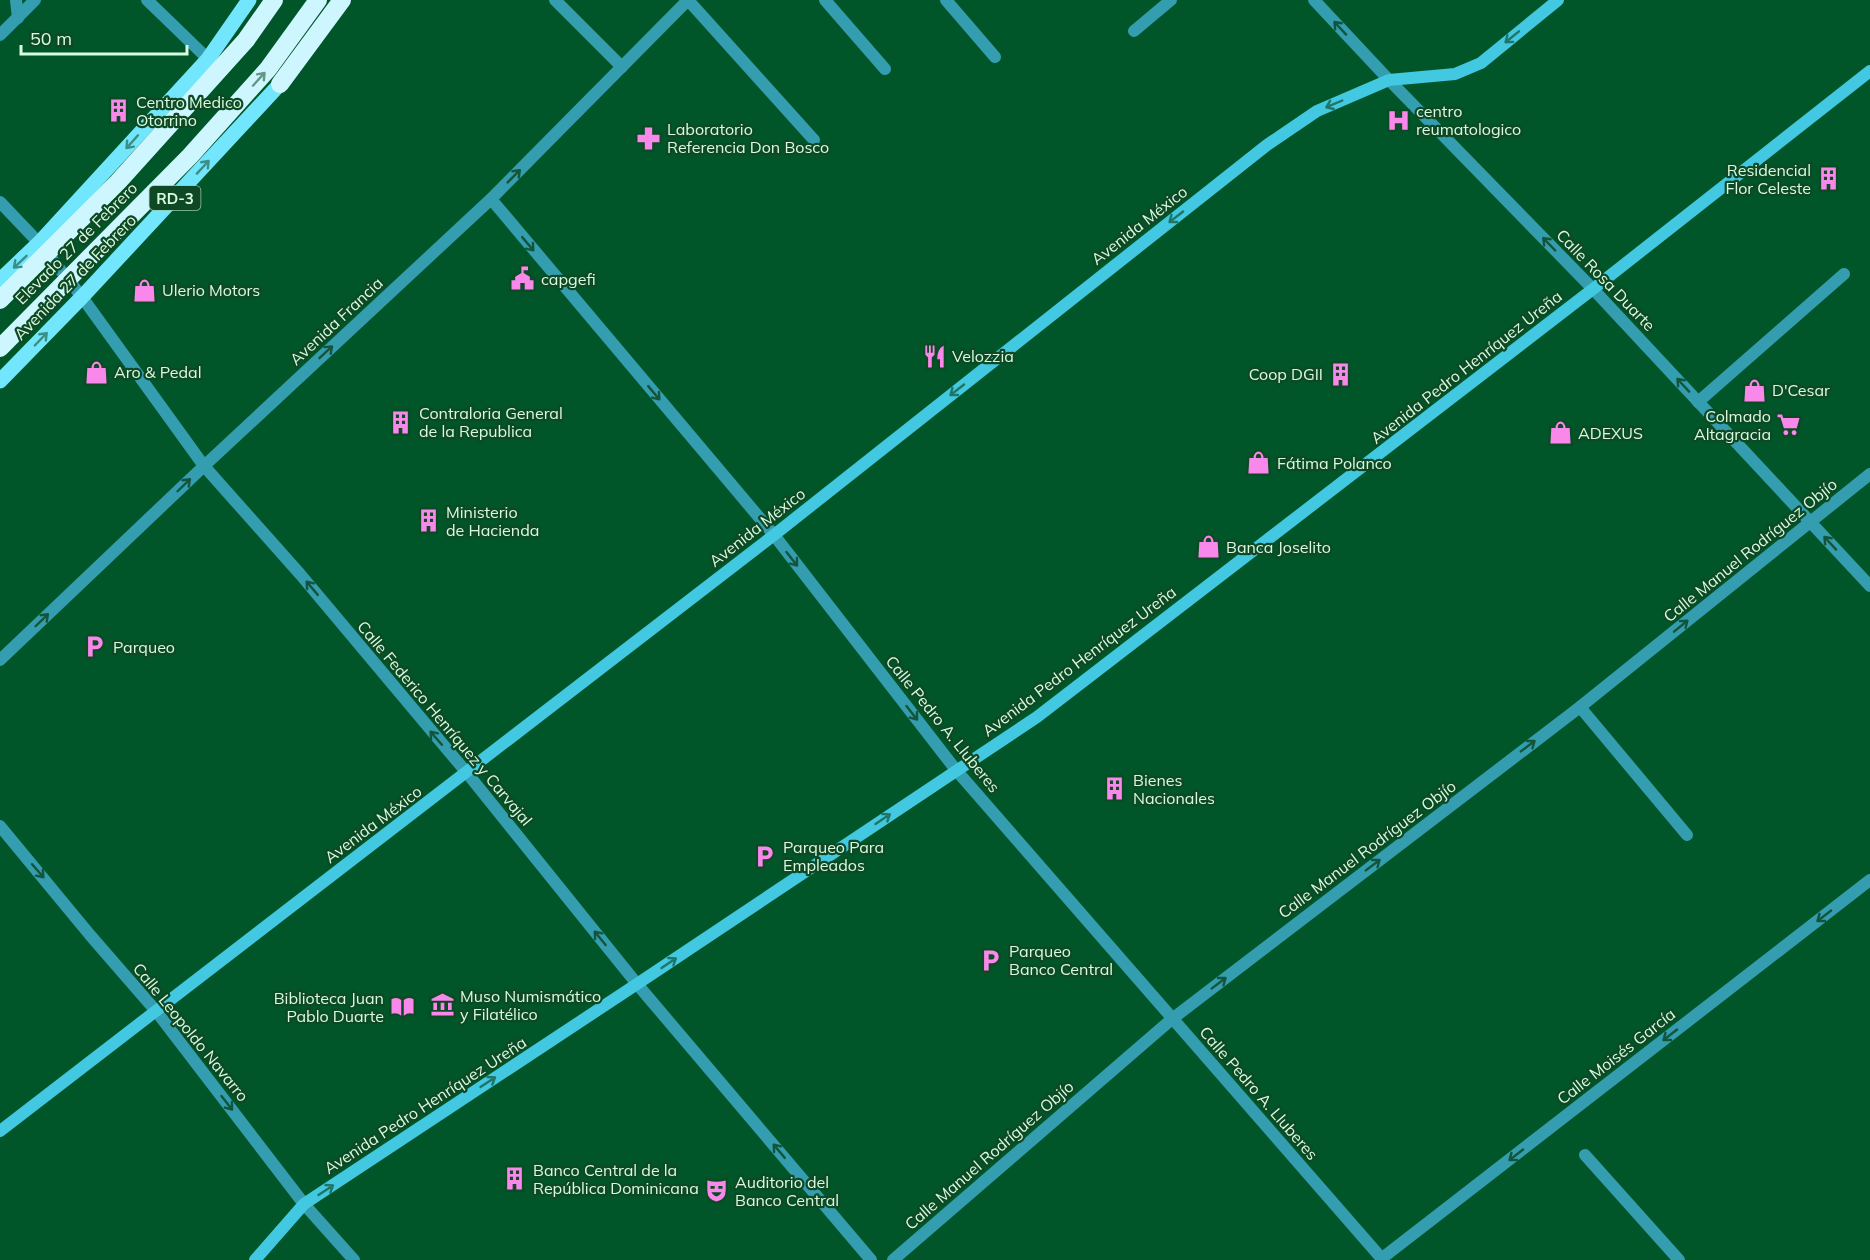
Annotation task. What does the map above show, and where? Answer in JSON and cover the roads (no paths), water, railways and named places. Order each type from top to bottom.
[{"type":"highway","name":"Elevado 27 de Febrero","points":[[0,300],[118,182],[246,40],[274,0]]},
{"type":"highway","name":"Elevado 27 de Febrero","points":[[0,348],[190,156],[268,69],[318,0]]},
{"type":"highway","points":[[280,84],[342,0]]},
{"type":"main road","points":[[0,280],[39,243],[208,59],[249,0]]},
{"type":"main road","name":"Avenida 27 de Febrero","points":[[0,381],[82,297],[280,84],[332,0]]},
{"type":"main road","name":"Avenida México","points":[[0,1131],[774,535],[1267,145],[1317,111],[1389,80],[1455,74],[1481,63],[1558,0]]},
{"type":"main road","name":"Avenida Pedro Henríquez Ureña","points":[[255,1260],[304,1204],[1037,717],[1593,289],[1870,72]]},
{"type":"street","points":[[16,0],[18,18]]},
{"type":"street","points":[[0,35],[35,0]]},
{"type":"street","points":[[147,0],[208,59]]},
{"type":"street","points":[[555,0],[622,67]]},
{"type":"street","points":[[688,0],[814,140]]},
{"type":"street","name":"Avenida Francia","points":[[0,660],[491,199],[688,0]]},
{"type":"street","points":[[825,0],[885,69]]},
{"type":"street","points":[[946,0],[995,57]]},
{"type":"street","points":[[1134,31],[1171,0]]},
{"type":"street","name":"Calle Rosa Duarte","points":[[1314,0],[1593,289],[1870,586]]},
{"type":"street","name":"Calle Pedro A. Lluberes","points":[[491,199],[774,535],[956,770],[1382,1259]]},
{"type":"street","name":"Calle Federico Henríquez y Carvajal","points":[[0,202],[39,243],[82,297],[204,466],[300,574],[467,773],[637,984],[871,1260]]},
{"type":"street","points":[[1698,402],[1844,274]]},
{"type":"street","name":"Calle Manuel Rodríguez Objío","points":[[893,1260],[1172,1019],[1580,706],[1870,474]]},
{"type":"street","points":[[1580,706],[1687,835]]},
{"type":"street","name":"Calle Leopoldo Navarro","points":[[0,826],[156,1011],[304,1204],[354,1260]]},
{"type":"street","name":"Calle Moisés García","points":[[1382,1259],[1870,880]]},
{"type":"street","points":[[1585,1155],[1679,1260]]},
{"type":"place","name":"Centro Medico Otorrino","points":[[118,111]]},
{"type":"place","name":"centro reumatologico","points":[[1398,120]]},
{"type":"place","name":"Laboratorio Referencia Don Bosco","points":[[649,138]]},
{"type":"place","name":"Residencial Flor Celeste","points":[[1829,179]]},
{"type":"place","name":"capgefi","points":[[523,279]]},
{"type":"place","name":"Ulerio Motors","points":[[144,290]]},
{"type":"place","name":"Velozzia","points":[[934,356]]},
{"type":"place","name":"Aro & Pedal","points":[[96,372]]},
{"type":"place","name":"Coop DGII","points":[[1341,374]]},
{"type":"place","name":"D'Cesar","points":[[1754,390]]},
{"type":"place","name":"Contraloria General de la Republica","points":[[401,422]]},
{"type":"place","name":"Colmado Altagracia","points":[[1789,425]]},
{"type":"place","name":"ADEXUS","points":[[1560,433]]},
{"type":"place","name":"Fátima Polanco","points":[[1259,463]]},
{"type":"place","name":"Ministerio de Hacienda","points":[[428,521]]},
{"type":"place","name":"Banca Joselito","points":[[1208,547]]},
{"type":"place","name":"Parqueo","points":[[95,647]]},
{"type":"place","name":"Bienes Nacionales","points":[[1115,789]]},
{"type":"place","name":"Parqueo Para Empleados","points":[[765,856]]},
{"type":"place","name":"Parqueo Banco Central","points":[[991,960]]},
{"type":"place","name":"Muso Numismático y Filatélico","points":[[442,1005]]},
{"type":"place","name":"Biblioteca Juan Pablo Duarte","points":[[402,1007]]},
{"type":"place","name":"Banco Central de la República Dominicana","points":[[515,1179]]},
{"type":"place","name":"Auditorio del Banco Central","points":[[717,1191]]}]
